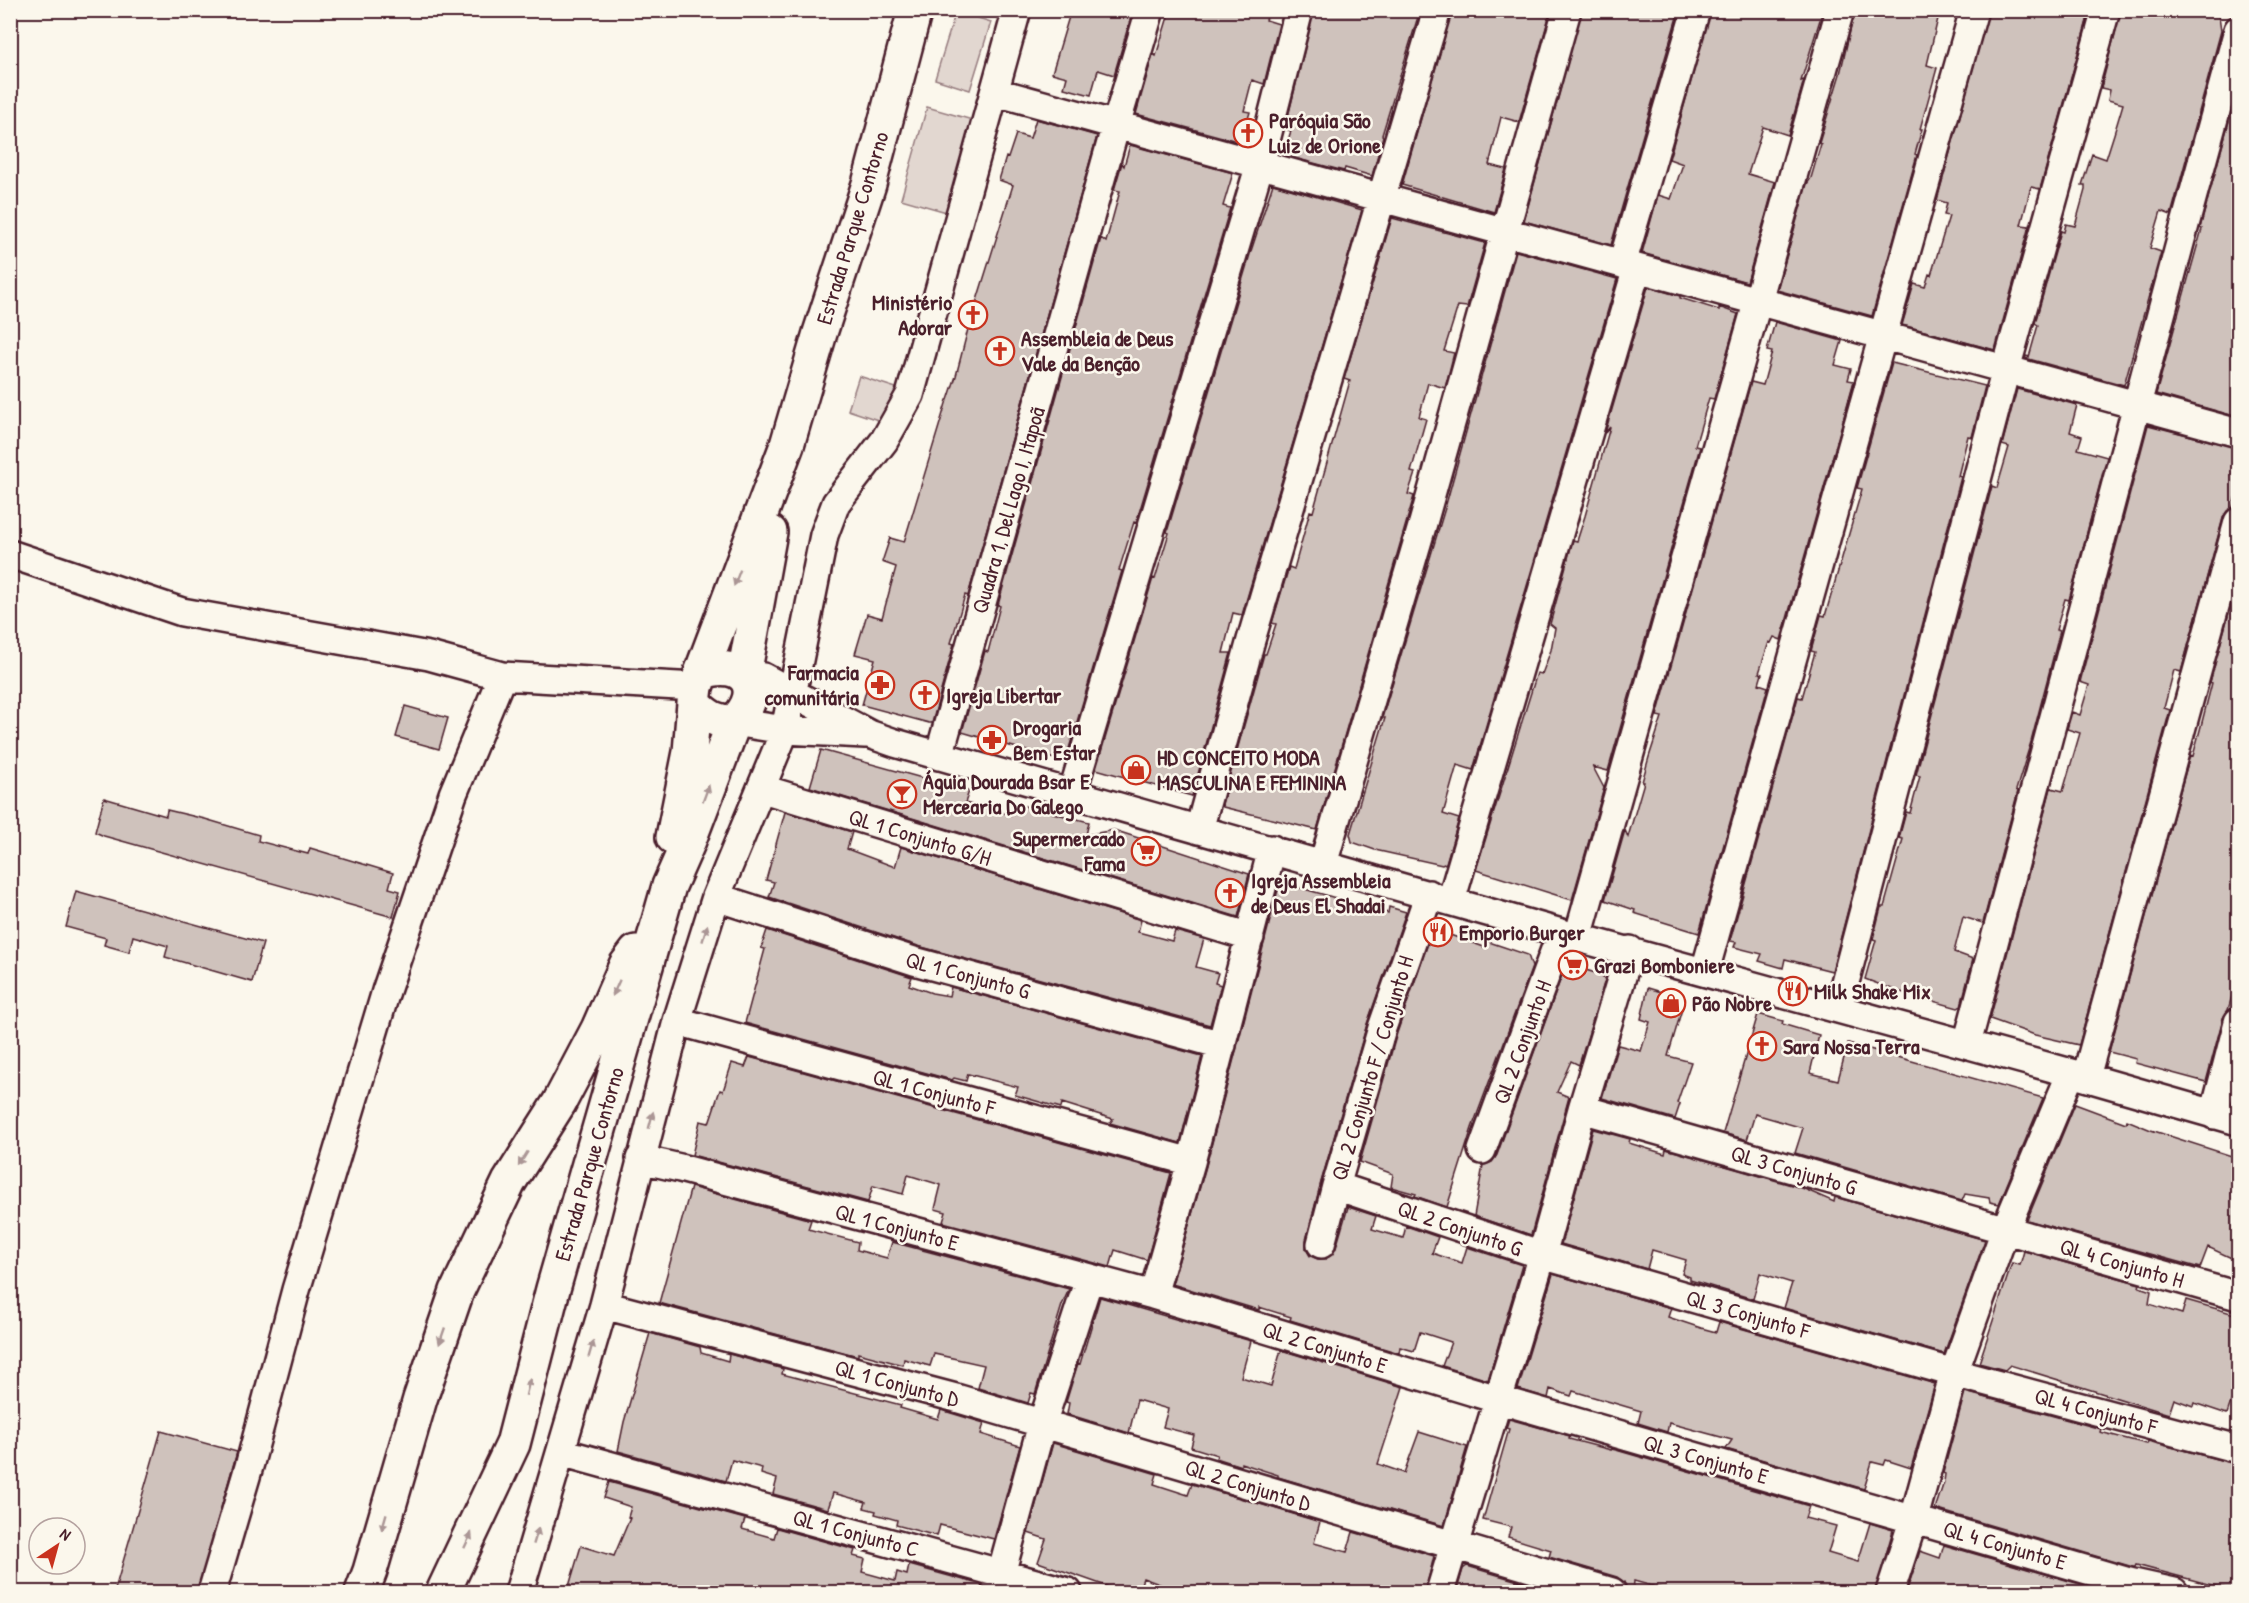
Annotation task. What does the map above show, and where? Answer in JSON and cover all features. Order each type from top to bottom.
[{"type":"main road","name":"Estrada Parque Contorno","points":[[669,886],[674,824],[690,752],[697,688],[787,445],[819,333],[869,184],[915,10]]},
{"type":"main road","name":"Estrada Parque Contorno","points":[[744,675],[787,445]]},
{"type":"main road","points":[[715,668],[731,668],[744,675],[749,687],[750,700],[745,712],[734,722],[713,720],[697,688],[715,668]]},
{"type":"main road","name":"Estrada Parque Contorno","points":[[443,1593],[513,1444],[553,1289],[669,886],[688,843],[734,722]]},
{"type":"main road","points":[[362,1593],[420,1399],[458,1291],[508,1182],[559,1103],[598,1029],[626,965],[659,922]]},
{"type":"street","points":[[519,1593],[604,1305],[677,1021],[716,897],[763,789],[785,730],[824,534],[836,503],[884,441],[910,395],[1017,10]]},
{"type":"street","name":"Quadra 1, Del Lago I, Itapoã","points":[[939,756],[1150,10]]},
{"type":"street","points":[[1072,794],[1260,164],[1299,10]]},
{"type":"street","points":[[1199,830],[1251,640],[1437,10]]},
{"type":"street","points":[[1323,864],[1423,524],[1567,10]]},
{"type":"street","name":"QL 2 Conjunto F / Conjunto H","points":[[1321,1244],[1382,1028],[1440,897],[1629,266],[1696,10]]},
{"type":"street","name":"QL 2 Conjunto H","points":[[1482,1150],[1570,935],[1759,301],[1840,10]]},
{"type":"street","points":[[1705,971],[1792,667],[1882,335],[1974,10]]},
{"type":"street","points":[[1838,1009],[2006,369],[2106,10]]},
{"type":"street","points":[[1967,1044],[2238,30]]},
{"type":"street","points":[[996,92],[2238,433]]},
{"type":"street","points":[[1890,1593],[1914,1518],[1954,1373],[2005,1230],[2079,1075],[2238,522]]},
{"type":"street","points":[[10,554],[182,612],[429,656],[502,675],[697,688]]},
{"type":"street","points":[[212,1593],[250,1463],[296,1290],[386,991],[453,794],[502,675]]},
{"type":"street","points":[[744,675],[763,677],[869,734],[939,756],[2226,1118],[2238,1022]]},
{"type":"street","points":[[734,722],[785,730],[869,734]]},
{"type":"street","name":"QL 1 Conjunto G/H","points":[[763,789],[1250,937]]},
{"type":"street","points":[[1153,1295],[1191,1162],[1272,849]]},
{"type":"street","name":"QL 1 Conjunto G","points":[[716,897],[914,961],[1222,1045]]},
{"type":"street","points":[[1582,1109],[1630,951]]},
{"type":"street","name":"QL 1 Conjunto F","points":[[677,1021],[1191,1162]]},
{"type":"street","name":"QL 2 Conjunto G","points":[[1336,1186],[1542,1255],[1582,1109]]},
{"type":"street","name":"QL 3 Conjunto G","points":[[1582,1109],[2005,1230]]},
{"type":"street","name":"QL 1 Conjunto E","points":[[640,1159],[1153,1295]]},
{"type":"street","name":"QL 4 Conjunto H","points":[[2005,1230],[2238,1296]]},
{"type":"street","points":[[1440,1593],[1542,1255]]},
{"type":"street","name":"QL 3 Conjunto F","points":[[1542,1255],[1954,1373]]},
{"type":"street","points":[[999,1583],[1042,1424],[1089,1279]]},
{"type":"street","name":"QL 2 Conjunto E","points":[[1153,1295],[1497,1400]]},
{"type":"street","name":"QL 1 Conjunto D","points":[[604,1305],[956,1398],[1042,1424]]},
{"type":"street","name":"QL 4 Conjunto F","points":[[1954,1373],[2238,1449]]},
{"type":"street","name":"QL 3 Conjunto E","points":[[1497,1400],[1914,1518]]},
{"type":"street","name":"QL 2 Conjunto D","points":[[1042,1424],[1612,1593]]},
{"type":"street","name":"QL 1 Conjunto C","points":[[561,1452],[999,1583],[1068,1593]]},
{"type":"street","name":"QL 4 Conjunto E","points":[[1914,1518],[2128,1587],[2174,1593]]},
{"type":"shaded area","points":[[956,11],[991,22],[970,90],[935,79]]},
{"type":"shaded area","points":[[927,107],[976,121],[950,213],[901,199]]},
{"type":"shaded area","points":[[859,376],[896,388],[884,422],[848,410]]},
{"type":"building","points":[[1071,10],[1133,10],[1114,75],[1098,70],[1091,95],[1064,88],[1067,77],[1052,73]]},
{"type":"building","points":[[1170,10],[1269,10],[1266,20],[1279,24],[1264,84],[1252,80],[1244,111],[1250,112],[1241,142],[1136,114],[1153,54],[1156,56]]},
{"type":"building","points":[[1314,10],[1420,10],[1372,176],[1283,155],[1291,131],[1285,129]]},
{"type":"building","points":[[1452,10],[1551,10],[1519,122],[1501,117],[1489,165],[1506,169],[1494,212],[1402,185]]},
{"type":"building","points":[[1582,10],[1679,10],[1611,245],[1524,221]]},
{"type":"building","points":[[1711,10],[1823,10],[1801,81],[1804,80],[1788,135],[1763,127],[1748,174],[1775,182],[1747,282],[1642,253],[1658,195],[1671,199],[1683,164],[1669,159]]},
{"type":"building","points":[[1855,10],[1940,10],[1927,65],[1937,68],[1920,129],[1922,129],[1915,154],[1917,155],[1872,316],[1777,290],[1807,184],[1821,144],[1819,143],[1840,74]]},
{"type":"building","points":[[1989,10],[2090,10],[2040,189],[2031,187],[2021,225],[2029,226],[1995,350],[1902,325],[1914,284],[1925,287],[1929,274],[1931,275],[1949,216],[1944,215],[1947,203],[1937,200]]},
{"type":"building","points":[[2121,10],[2218,10],[2221,31],[2171,215],[2161,211],[2150,248],[2161,252],[2124,385],[2025,358],[2029,357],[2038,325],[2035,323],[2061,231],[2064,232],[2066,224],[2075,226],[2085,190],[2085,185],[2082,185],[2092,154],[2106,159],[2123,104],[2108,100],[2110,90],[2101,88]]},
{"type":"building","points":[[2238,88],[2238,417],[2156,394]]},
{"type":"building","points":[[1036,119],[1097,136],[968,596],[965,595],[951,643],[954,644],[932,723],[929,723],[862,705],[875,659],[855,654],[867,614],[882,618],[896,567],[882,562],[890,538],[904,542],[956,376],[968,329],[1013,185],[999,180],[1006,157],[1008,158],[1016,134],[1030,138]]},
{"type":"building","points":[[1130,145],[1233,173],[1223,206],[1230,208],[1136,523],[1134,522],[1119,570],[1122,571],[1065,762],[962,732],[985,651],[988,652],[1000,606],[998,605],[1101,238],[1106,242],[1120,191],[1114,190]]},
{"type":"building","points":[[1273,184],[1362,210],[1242,615],[1233,613],[1223,653],[1231,653],[1192,796],[1096,769]]},
{"type":"building","points":[[1392,218],[1485,243],[1467,307],[1458,306],[1444,351],[1454,353],[1445,388],[1428,383],[1419,417],[1426,419],[1411,472],[1415,473],[1408,494],[1414,496],[1317,830],[1223,807],[1222,804],[1264,654],[1266,654],[1276,624],[1272,623],[1289,567],[1294,569],[1310,511],[1313,512],[1350,381],[1344,379]]},
{"type":"building","points":[[1516,251],[1617,279],[1473,770],[1457,765],[1443,814],[1459,819],[1446,863],[1442,865],[1375,850],[1352,842],[1350,834],[1445,508]]},
{"type":"building","points":[[1648,287],[1738,314],[1714,399],[1709,398],[1695,446],[1700,447],[1608,771],[1593,767],[1604,788],[1572,900],[1476,870],[1537,673],[1542,674],[1551,650],[1555,628],[1550,624],[1573,540],[1577,541],[1585,516],[1610,427],[1605,433]]},
{"type":"building","points":[[1775,322],[1842,341],[1835,365],[1851,369],[1848,380],[1854,381],[1781,640],[1774,637],[1771,643],[1769,642],[1759,673],[1762,674],[1759,684],[1768,687],[1699,933],[1634,913],[1635,910],[1605,900],[1625,830],[1628,837],[1644,782],[1642,782],[1662,717],[1657,716],[1751,382],[1763,385],[1772,352],[1767,351]]},
{"type":"building","points":[[1892,363],[1985,386],[1972,437],[1968,436],[1958,476],[1961,477],[1832,971],[1785,959],[1783,968],[1759,961],[1762,954],[1734,947],[1736,942],[1730,941],[1798,697],[1802,698],[1815,652],[1811,651],[1821,615],[1825,616],[1862,489],[1857,488]]},
{"type":"building","points":[[2017,389],[2077,405],[2070,432],[2082,436],[2078,449],[2107,457],[2069,600],[2065,599],[2056,630],[2060,631],[2016,790],[2018,791],[1983,923],[1963,917],[1954,952],[1973,959],[1961,1006],[1958,1008],[1897,991],[1865,979],[1876,940],[1873,939],[1881,907],[1884,907],[1903,839],[1899,838],[1906,812],[1910,813],[1920,776],[1916,775],[1992,486],[1997,488],[2009,447],[2002,445]]},
{"type":"building","points":[[2148,425],[2238,448],[2238,488],[2233,507],[2223,518],[2181,672],[2174,670],[2164,708],[2170,710],[2079,1045],[2035,1035],[1990,1019],[2051,788],[2063,791],[2080,733],[2067,729],[2072,712],[2080,715],[2089,685],[2080,682]]},
{"type":"building","points":[[2238,580],[2238,975],[2228,1010],[2223,1018],[2206,1082],[2135,1063],[2136,1059],[2109,1052],[2190,755],[2193,756],[2212,683],[2210,682]]},
{"type":"building","points":[[405,706],[448,718],[439,749],[396,737]]},
{"type":"building","points":[[821,750],[969,791],[965,803],[1013,815],[1016,804],[1089,822],[1086,835],[1114,830],[1249,874],[1238,917],[810,787]]},
{"type":"building","points":[[104,798],[166,816],[167,810],[205,819],[259,835],[258,841],[308,854],[310,848],[393,873],[389,888],[400,891],[393,917],[104,836],[95,832]]},
{"type":"building","points":[[785,812],[852,832],[847,849],[895,867],[901,847],[1141,920],[1138,932],[1172,941],[1175,931],[1204,939],[1196,967],[1218,973],[1215,983],[1221,985],[1210,1025],[918,946],[769,897],[774,882],[766,880]]},
{"type":"building","points":[[1280,882],[1388,913],[1389,907],[1406,912],[1367,1024],[1321,1182],[1306,1240],[1306,1249],[1310,1256],[1318,1259],[1325,1259],[1332,1255],[1348,1207],[1376,1216],[1372,1229],[1403,1238],[1406,1226],[1438,1237],[1432,1253],[1462,1263],[1467,1247],[1522,1265],[1488,1380],[1442,1366],[1451,1342],[1420,1332],[1414,1351],[1400,1347],[1399,1353],[1290,1320],[1291,1317],[1259,1307],[1259,1310],[1172,1284],[1206,1166]]},
{"type":"building","points":[[76,891],[263,943],[252,982],[165,957],[168,946],[133,936],[129,952],[104,945],[106,938],[66,927]]},
{"type":"building","points":[[1433,929],[1484,947],[1486,941],[1528,955],[1532,967],[1472,1128],[1447,1207],[1415,1196],[1416,1194],[1391,1187],[1393,1174],[1360,1162],[1397,1033]]},
{"type":"building","points":[[767,930],[912,977],[909,985],[932,993],[949,996],[951,987],[1202,1056],[1180,1143],[1110,1123],[1113,1119],[1062,1103],[1061,1108],[1015,1095],[1018,1087],[968,1074],[966,1081],[954,1078],[952,1080],[745,1023],[765,949],[761,948]]},
{"type":"building","points":[[1566,964],[1602,975],[1605,980],[1579,1065],[1571,1061],[1557,1092],[1569,1097],[1531,1235],[1474,1216],[1483,1165],[1492,1162],[1497,1155]]},
{"type":"building","points":[[1648,988],[1685,999],[1668,1056],[1691,1062],[1677,1103],[1680,1104],[1675,1119],[1602,1098],[1618,1045],[1641,1051],[1650,1022],[1641,1019]]},
{"type":"building","points":[[1758,1014],[1819,1035],[1810,1073],[1838,1080],[1848,1043],[2043,1098],[1999,1204],[1990,1202],[1989,1198],[1965,1194],[1962,1201],[1795,1153],[1803,1128],[1755,1114],[1747,1140],[1723,1133]]},
{"type":"building","points":[[749,1057],[1171,1173],[1147,1260],[1115,1250],[1110,1267],[943,1222],[946,1212],[935,1209],[941,1185],[908,1175],[903,1194],[873,1186],[868,1202],[692,1155],[700,1121],[709,1123],[732,1063],[745,1067]]},
{"type":"building","points":[[2075,1104],[2126,1123],[2127,1120],[2238,1158],[2238,1261],[2208,1247],[2200,1268],[2027,1220]]},
{"type":"building","points":[[1593,1129],[1630,1139],[1629,1143],[1665,1154],[1666,1149],[1802,1188],[1834,1202],[1835,1197],[1985,1240],[1944,1354],[1784,1308],[1792,1283],[1760,1273],[1753,1299],[1690,1280],[1690,1277],[1682,1274],[1686,1260],[1652,1250],[1647,1269],[1561,1244]]},
{"type":"building","points":[[691,1187],[811,1220],[808,1229],[858,1242],[857,1250],[887,1258],[892,1242],[1069,1289],[1035,1394],[1031,1393],[1028,1403],[978,1388],[984,1365],[934,1354],[930,1366],[904,1359],[903,1365],[858,1353],[858,1356],[659,1303]]},
{"type":"building","points":[[2024,1251],[2140,1284],[2139,1287],[2151,1291],[2149,1304],[2182,1314],[2186,1300],[2238,1315],[2238,1401],[2232,1399],[2227,1414],[2174,1399],[2169,1414],[2010,1365],[2005,1370],[1979,1363],[2012,1263],[2020,1265]]},
{"type":"building","points":[[1553,1274],[1671,1308],[1668,1317],[1701,1328],[1716,1332],[1719,1322],[1935,1384],[1911,1468],[1886,1460],[1884,1465],[1872,1462],[1864,1489],[1726,1449],[1732,1440],[1669,1423],[1667,1432],[1638,1423],[1641,1411],[1573,1391],[1571,1396],[1550,1389],[1548,1398],[1518,1389]]},
{"type":"building","points":[[1100,1297],[1251,1341],[1241,1377],[1271,1386],[1281,1350],[1403,1387],[1378,1464],[1404,1473],[1419,1432],[1467,1447],[1444,1526],[1278,1477],[1278,1475],[1241,1463],[1241,1466],[1216,1458],[1217,1455],[1191,1447],[1194,1435],[1163,1427],[1168,1409],[1137,1400],[1129,1433],[1067,1414],[1069,1403],[1066,1402]]},
{"type":"building","points":[[650,1333],[700,1347],[701,1353],[728,1361],[729,1354],[783,1369],[782,1374],[901,1405],[900,1408],[938,1419],[941,1410],[984,1423],[981,1434],[1020,1446],[994,1539],[940,1525],[937,1536],[896,1525],[897,1520],[875,1514],[876,1511],[864,1508],[866,1502],[833,1493],[828,1509],[773,1494],[777,1479],[761,1474],[762,1468],[732,1460],[726,1481],[618,1451]]},
{"type":"building","points":[[1965,1392],[2101,1429],[2100,1432],[2147,1444],[2148,1441],[2236,1464],[2233,1472],[2238,1474],[2238,1592],[2136,1565],[2133,1567],[1935,1509],[1944,1482],[1945,1474],[1943,1473]]},
{"type":"building","points":[[1509,1419],[1570,1436],[1569,1439],[1616,1450],[1809,1506],[1805,1518],[1836,1526],[1828,1553],[1858,1562],[1870,1523],[1893,1530],[1875,1593],[1677,1593],[1634,1581],[1633,1593],[1627,1593],[1624,1582],[1617,1577],[1549,1557],[1551,1550],[1508,1537],[1511,1527],[1483,1520],[1509,1429],[1506,1428]]},
{"type":"building","points":[[161,1431],[237,1452],[197,1593],[114,1593]]},
{"type":"building","points":[[1053,1443],[1157,1474],[1154,1484],[1188,1495],[1192,1484],[1320,1522],[1314,1543],[1347,1552],[1353,1532],[1434,1556],[1425,1593],[1172,1593],[1173,1589],[1143,1578],[1138,1593],[1126,1593],[1038,1562],[1046,1539],[1028,1533]]},
{"type":"building","points":[[609,1482],[745,1519],[742,1529],[774,1538],[777,1528],[855,1550],[853,1556],[865,1559],[862,1572],[895,1581],[897,1572],[907,1575],[909,1565],[982,1585],[981,1593],[567,1593],[581,1546],[614,1556],[630,1518],[628,1517],[631,1507],[604,1498]]},
{"type":"building","points":[[1944,1545],[2097,1589],[2096,1593],[1906,1593],[1920,1551],[1940,1558]]},
{"type":"building","points":[[1467,1566],[1558,1593],[1456,1593],[1463,1569]]},
{"type":"place","name":"Paróquia São Luiz de Orione","points":[[1248,133]]},
{"type":"place","name":"Ministério Adorar","points":[[973,315]]},
{"type":"place","name":"Assembleia de Deus Vale da Benção","points":[[1000,351]]},
{"type":"place","name":"Farmacia comunitária","points":[[880,685]]},
{"type":"place","name":"Igreja Libertar","points":[[925,695]]},
{"type":"place","name":"Drogaria Bem Estar","points":[[992,740]]},
{"type":"place","name":"HD CONCEITO MODA MASCULINA E FEMININA","points":[[1136,770]]},
{"type":"place","name":"Águia Dourada Bsar E Mercearia Do Galego","points":[[902,794]]},
{"type":"place","name":"Supermercado Fama","points":[[1146,851]]},
{"type":"place","name":"Igreja Assembleia de Deus El Shadai","points":[[1230,893]]},
{"type":"place","name":"Emporio Burger","points":[[1438,932]]},
{"type":"place","name":"Grazi Bomboniere","points":[[1573,965]]},
{"type":"place","name":"Milk Shake Mix","points":[[1793,991]]},
{"type":"place","name":"Pão Nobre","points":[[1671,1003]]},
{"type":"place","name":"Sara Nossa Terra","points":[[1762,1046]]}]
